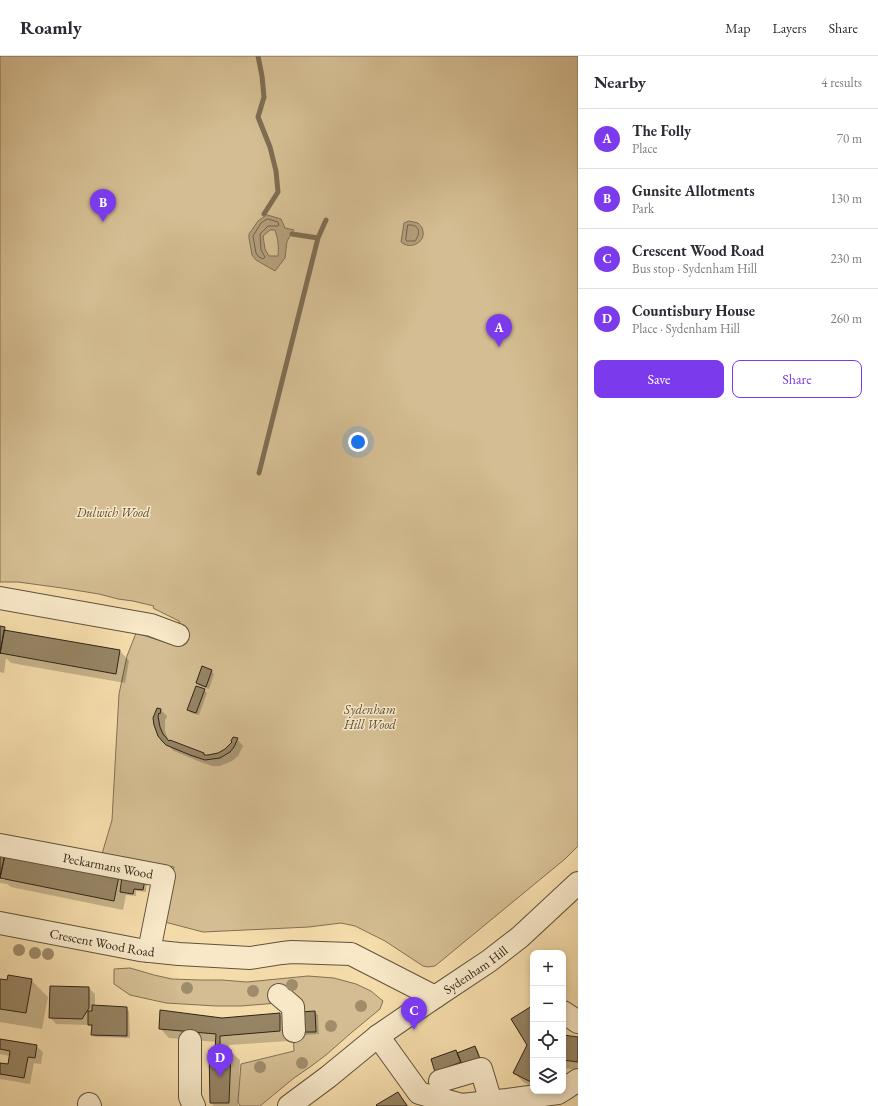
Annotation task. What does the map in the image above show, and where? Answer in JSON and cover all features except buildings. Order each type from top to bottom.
[{"type":"street","points":[[0,598],[151,625],[178,635]]},
{"type":"street","name":"Peckarmans Wood","points":[[0,845],[164,876],[149,951]]},
{"type":"street","name":"Sydenham Hill","points":[[289,1106],[328,1077],[378,1036],[489,961],[520,937],[578,883]]},
{"type":"street","name":"Crescent Wood Road","points":[[0,923],[149,951],[193,955],[250,958],[292,952],[351,954],[435,997]]},
{"type":"street","points":[[279,995],[293,1007],[294,1032]]},
{"type":"street","points":[[566,1014],[578,1022]]},
{"type":"street","points":[[378,1036],[419,1093],[462,1105],[560,1095],[578,1080]]},
{"type":"street","points":[[190,1041],[190,1097],[194,1106]]},
{"type":"street","points":[[440,1081],[481,1070],[491,1102]]},
{"type":"green space","name":"Sydenham Hill Wood","points":[[0,56],[578,56],[578,846],[565,859],[435,966],[423,966],[385,941],[355,926],[341,923],[309,927],[203,932],[161,921],[174,867],[102,854],[112,820],[119,694],[127,656],[136,633],[174,645],[181,628],[179,621],[153,608],[154,606],[99,594],[62,588],[18,582],[0,582]]},
{"type":"green space","points":[[130,968],[172,979],[247,982],[308,976],[334,978],[356,984],[371,991],[383,1001],[380,1009],[326,1055],[294,1078],[260,1106],[240,1106],[238,1102],[241,1064],[294,1051],[292,1010],[278,1003],[241,1006],[216,1006],[166,1003],[130,995],[114,984],[114,969]]},
{"type":"water","points":[[264,214],[281,219],[285,228],[294,230],[287,241],[285,258],[275,271],[256,260],[252,255],[249,234],[258,221],[265,216]],"holes":[[[270,230],[275,230],[278,243],[278,256],[269,256],[265,249],[263,236]]]},
{"type":"water","points":[[409,221],[418,223],[422,227],[423,237],[421,241],[414,245],[405,245],[401,242],[404,223]]},
{"type":"waterway","points":[[258,56],[264,97],[258,117],[270,147],[276,171],[278,192],[264,214]]},
{"type":"waterway","points":[[259,473],[318,238],[326,220]]},
{"type":"waterway","points":[[292,234],[318,238]]},
{"type":"place","name":"Gunsite Allotments","points":[[103,222]]},
{"type":"place","name":"The Folly","points":[[499,347]]},
{"type":"place","name":"Crescent Wood Road","points":[[414,1030]]},
{"type":"place","name":"Countisbury House","points":[[220,1077]]},
{"type":"park label","name":"Dulwich Wood","points":[[113,512]]}]
